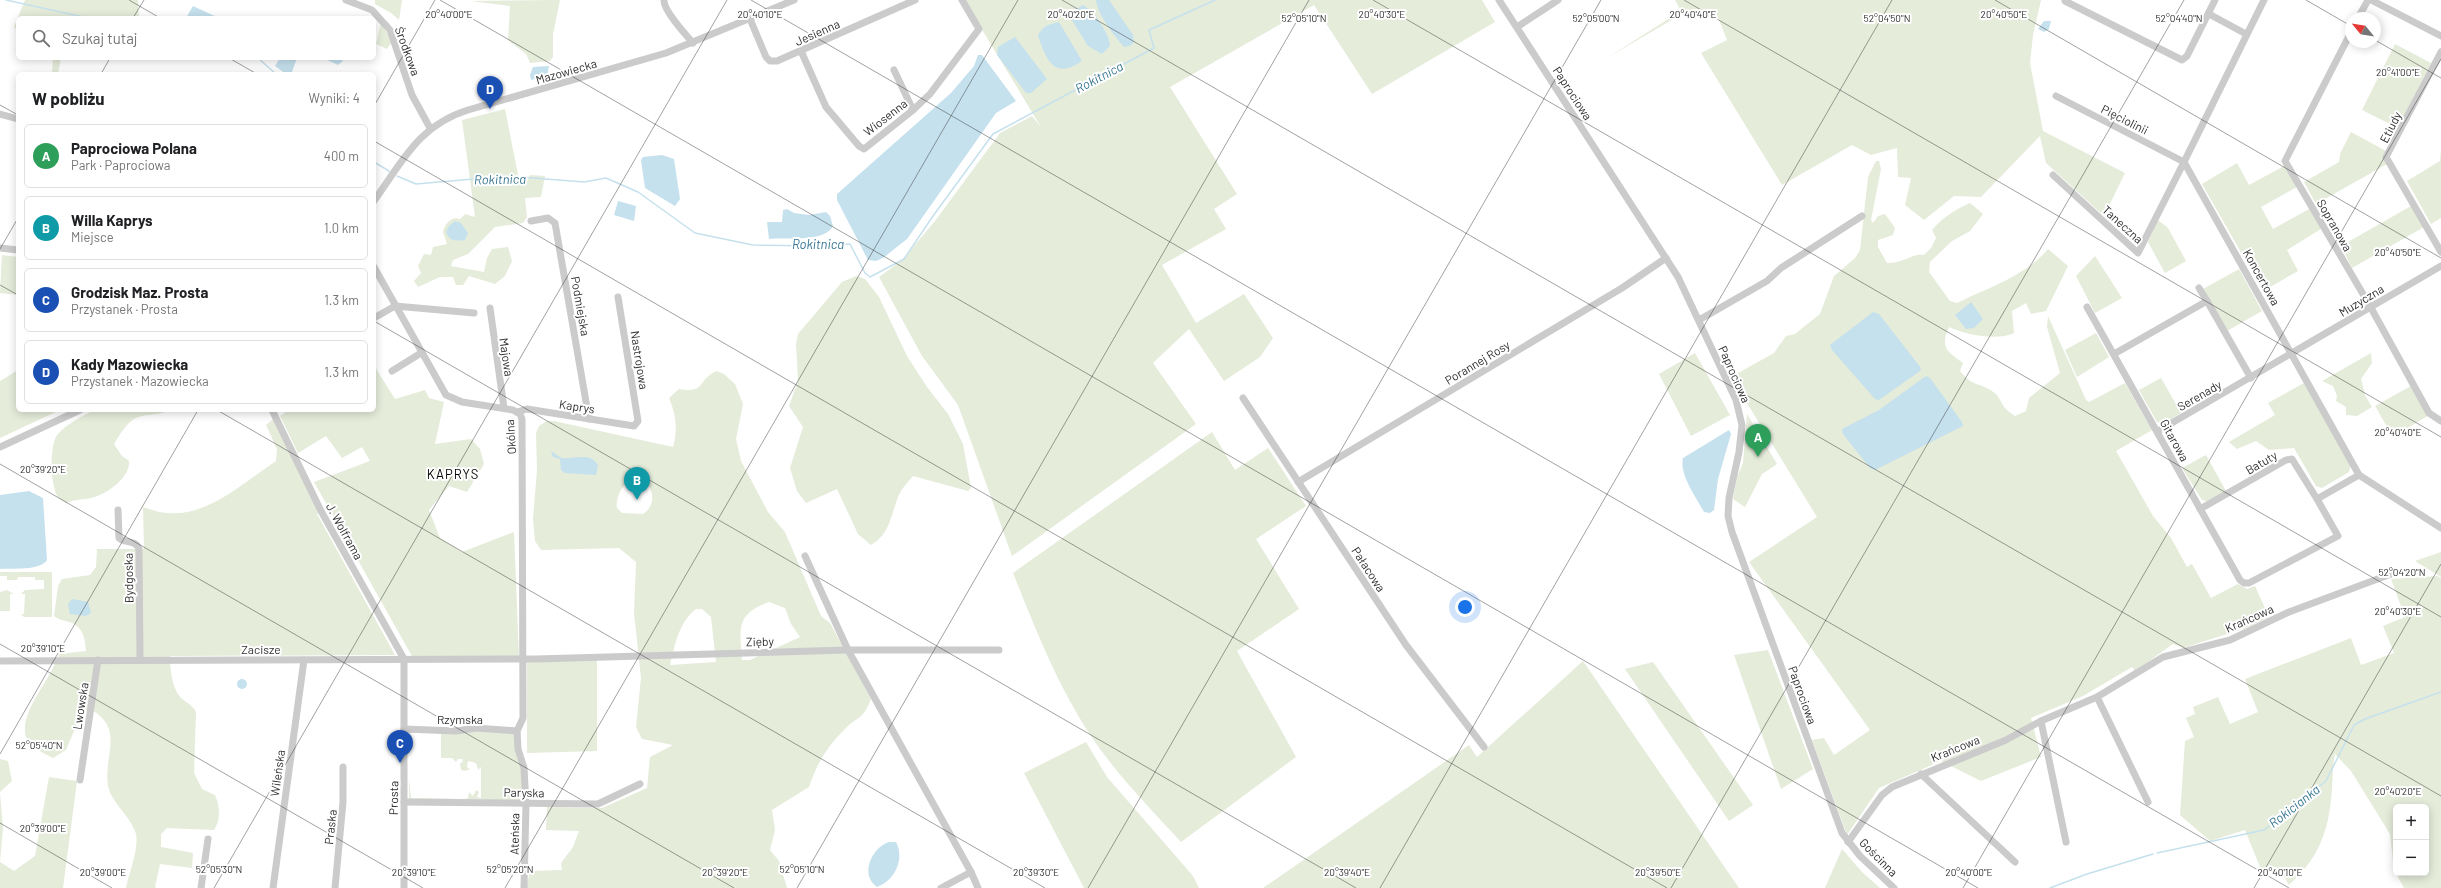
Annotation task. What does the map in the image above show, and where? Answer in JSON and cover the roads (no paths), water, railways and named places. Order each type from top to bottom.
[{"type":"street","name":"Środkowa","points":[[346,0],[372,10],[390,30],[412,96],[430,128]]},
{"type":"street","points":[[664,0],[669,12],[693,43]]},
{"type":"street","name":"Mazowiecka","points":[[376,198],[414,145],[430,128],[459,113],[656,56],[693,43],[794,0]]},
{"type":"street","name":"Jesienna","points":[[750,19],[766,57],[770,61],[777,61],[915,0]]},
{"type":"street","name":"Wiosenna","points":[[801,51],[826,107],[859,146],[864,149],[913,110],[930,94],[979,29],[962,0]]},
{"type":"street","name":"Paprociowa","points":[[1500,0],[1678,277],[1736,400],[1741,417],[1739,452],[1729,498],[1728,516],[1732,532],[1842,833],[1848,842]]},
{"type":"street","points":[[1517,27],[1558,0]]},
{"type":"street","points":[[2064,1],[2182,60],[2187,56],[2215,0]]},
{"type":"street","points":[[2184,162],[2264,0]]},
{"type":"street","points":[[2361,12],[2368,0]]},
{"type":"street","points":[[2371,0],[2441,36]]},
{"type":"street","points":[[2209,14],[2246,34]]},
{"type":"street","name":"Sopranowa","points":[[2345,44],[2285,161],[2370,306],[2429,413],[2441,421]]},
{"type":"street","name":"Etiudy","points":[[2441,52],[2386,158],[2441,252]]},
{"type":"street","points":[[894,70],[913,110]]},
{"type":"street","name":"Pięciolinii","points":[[2056,96],[2184,162]]},
{"type":"street","points":[[0,114],[16,118]]},
{"type":"street","name":"Taneczna","points":[[2053,175],[2138,253],[2184,162]]},
{"type":"street","name":"Koncertowa","points":[[2184,162],[2359,475],[2441,528]]},
{"type":"street","points":[[1699,320],[1767,281],[1781,268],[1862,216]]},
{"type":"street","name":"Podmiejska","points":[[531,220],[548,218],[555,223],[590,419]]},
{"type":"street","points":[[0,248],[16,250]]},
{"type":"street","name":"Porannej Rosy","points":[[1298,482],[1622,288],[1666,258]]},
{"type":"street","name":"Muzyczna","points":[[2292,353],[2370,306],[2441,266]]},
{"type":"street","name":"Okólna","points":[[376,271],[446,395],[462,402],[504,408],[517,412],[522,419],[523,718],[517,731]]},
{"type":"street","points":[[2199,288],[2251,378]]},
{"type":"street","name":"Nastrojowa","points":[[618,297],[638,421],[634,426]]},
{"type":"street","points":[[2114,354],[2207,301]]},
{"type":"street","points":[[376,317],[395,306],[474,313]]},
{"type":"street","name":"Gitarowa","points":[[2087,307],[2240,580],[2244,583]]},
{"type":"street","name":"Majowa","points":[[490,308],[504,408]]},
{"type":"street","points":[[392,371],[421,353]]},
{"type":"street","name":"Serenady","points":[[2158,432],[2292,353]]},
{"type":"street","name":"Pałacowa","points":[[1243,398],[1406,645],[1484,747]]},
{"type":"street","name":"Kaprys","points":[[517,412],[527,408],[634,426]]},
{"type":"street","points":[[0,447],[76,412]]},
{"type":"street","name":"J. Wolframa","points":[[273,412],[321,511],[404,659]]},
{"type":"street","name":"Batuty","points":[[2200,509],[2286,460],[2292,459],[2317,499],[2338,536],[2249,583],[2244,583]]},
{"type":"street","points":[[2317,499],[2359,475]]},
{"type":"street","name":"Bydgoska","points":[[118,510],[119,538],[122,541],[134,543],[140,549],[140,660]]},
{"type":"street","points":[[805,556],[848,650],[971,872],[978,888]]},
{"type":"street","name":"Krańcowa","points":[[1848,842],[1882,795],[1892,787],[2006,740],[2041,721],[2097,697],[2163,657],[2230,640],[2289,612],[2391,574]]},
{"type":"street","name":"Zięby","points":[[523,659],[848,650],[998,650]]},
{"type":"street","name":"Prosta","points":[[404,659],[404,888]]},
{"type":"street","name":"Zacisze","points":[[0,661],[523,659]]},
{"type":"street","name":"Lwowska","points":[[80,780],[98,660]]},
{"type":"street","name":"Wileńska","points":[[273,888],[304,660]]},
{"type":"street","points":[[2097,697],[2148,802]]},
{"type":"street","points":[[2041,721],[2066,842]]},
{"type":"street","name":"Rzymska","points":[[404,729],[456,730],[476,728],[517,731]]},
{"type":"street","name":"Ateńska","points":[[517,731],[518,749],[524,768],[526,804],[524,888]]},
{"type":"street","name":"Praska","points":[[335,888],[343,802],[343,767]]},
{"type":"street","name":"Krańcowa","points":[[1921,774],[2015,862]]},
{"type":"street","name":"Paryska","points":[[404,802],[598,804],[640,784]]},
{"type":"street","points":[[201,888],[208,839]]},
{"type":"street","name":"Gościnna","points":[[1848,842],[1860,856],[1894,888]]},
{"type":"street","points":[[941,888],[971,872]]},
{"type":"water","points":[[1096,0],[1109,0],[1133,35],[1134,42],[1130,46],[1124,47],[1111,31],[1103,19]]},
{"type":"water","points":[[1083,5],[1088,8],[1097,18],[1107,35],[1110,46],[1102,54],[1088,46],[1070,17],[1071,12]]},
{"type":"water","points":[[193,6],[215,16],[187,16]]},
{"type":"water","points":[[2044,21],[2051,21],[2049,29],[2044,32],[2038,29]]},
{"type":"water","points":[[1059,22],[1082,61],[1065,69],[1058,68],[1048,60],[1038,36],[1046,26]]},
{"type":"water","points":[[1015,37],[1047,79],[1031,93],[1026,93],[997,55],[998,47]]},
{"type":"water","points":[[978,55],[982,55],[1016,101],[996,113],[907,239],[883,258],[876,261],[868,260],[837,200],[837,194],[951,93],[974,66]]},
{"type":"water","points":[[279,60],[296,60],[292,72],[283,72],[275,66]]},
{"type":"water","points":[[327,60],[343,61],[338,65]]},
{"type":"water","points":[[549,66],[547,76],[531,80],[530,75],[533,67]]},
{"type":"water","points":[[662,155],[674,159],[680,199],[675,206],[645,188],[641,160],[643,157]]},
{"type":"water","points":[[618,201],[636,206],[634,221],[614,215]]},
{"type":"water","points":[[787,209],[794,213],[809,215],[826,212],[830,216],[833,226],[821,235],[813,237],[769,239],[767,222],[782,222],[783,210]]},
{"type":"water","points":[[455,221],[461,223],[468,233],[465,240],[459,241],[449,238],[446,232],[449,226]]},
{"type":"water","points":[[1971,302],[1983,319],[1974,328],[1966,329],[1955,315]]},
{"type":"water","points":[[1873,312],[1879,314],[1921,368],[1920,371],[1879,400],[1875,399],[1832,350],[1830,345]]},
{"type":"water","points":[[1926,376],[1930,378],[1962,422],[1963,426],[1875,470],[1870,468],[1843,434],[1842,429],[1879,410]]},
{"type":"water","points":[[1729,430],[1731,434],[1718,479],[1714,510],[1710,513],[1704,512],[1686,479],[1682,465],[1683,458]]},
{"type":"water","points":[[551,451],[562,458],[587,457],[595,461],[598,466],[596,475],[565,473],[561,470],[560,459],[553,457]]},
{"type":"water","points":[[29,491],[43,498],[47,560],[38,566],[18,569],[0,569],[0,495]]},
{"type":"water","points":[[72,599],[88,602],[91,613],[86,616],[70,614],[68,604]]},
{"type":"water","points":[[240,679],[244,679],[246,680],[246,688],[240,689],[237,686],[237,682]]},
{"type":"water","points":[[889,842],[896,842],[899,849],[899,862],[897,868],[889,879],[877,887],[869,876],[868,869],[877,849]]},
{"type":"waterway","name":"Rokitnica","points":[[6,0],[79,16]]},
{"type":"waterway","name":"Rokitnica","points":[[397,176],[416,184],[508,176],[584,182],[606,178],[638,192],[695,233],[753,245],[821,246],[850,244],[865,273],[870,277],[904,259],[933,216],[993,134],[1154,48],[1149,30],[1215,0]]},
{"type":"waterway","name":"Rokitnica","points":[[260,60],[274,72]]},
{"type":"waterway","name":"Rokitnica","points":[[376,163],[389,171]]},
{"type":"waterway","name":"Rokicianka","points":[[2157,853],[2264,830],[2326,781],[2354,725],[2365,719],[2441,692]]},
{"type":"waterway","name":"Rokicianka","points":[[2050,888],[2087,874],[2153,854]]},
{"type":"place","name":"Kady Mazowiecka","points":[[490,109]]},
{"type":"place","name":"Paprociowa Polana","points":[[1758,457]]},
{"type":"place","name":"Willa Kaprys","points":[[637,500]]},
{"type":"place","name":"Grodzisk Maz. Prosta","points":[[400,763]]},
{"type":"district","name":"KAPRYS","points":[[453,474]]}]
